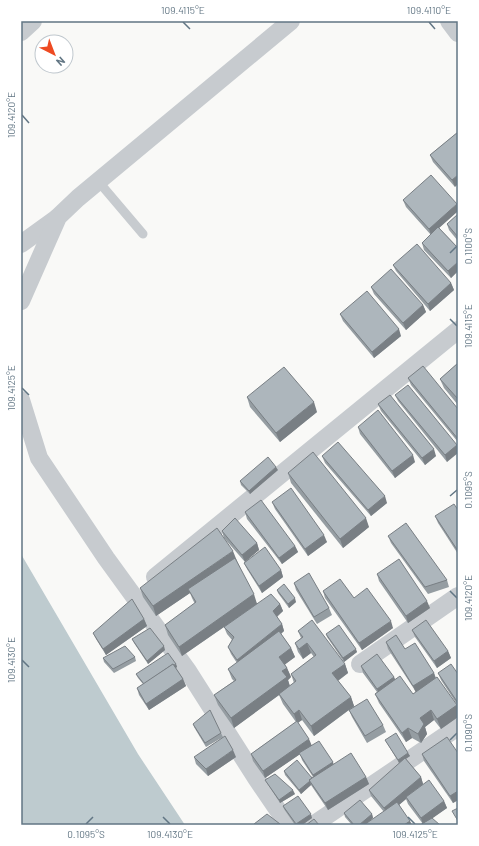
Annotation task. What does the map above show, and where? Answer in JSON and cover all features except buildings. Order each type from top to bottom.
[{"type":"street","points":[[21,32],[33,21]]},
{"type":"street","points":[[21,244],[58,217],[98,181],[291,21]]},
{"type":"street","points":[[449,21],[458,33]]},
{"type":"street","points":[[21,301],[58,217]]},
{"type":"street","points":[[132,595],[458,330]]},
{"type":"street","points":[[21,400],[39,458],[106,558],[188,671],[256,778],[288,825]]},
{"type":"street","points":[[360,664],[458,596]]},
{"type":"street","points":[[313,825],[458,728]]},
{"type":"lane","points":[[98,181],[143,234]]},
{"type":"shaded area","points":[[21,554],[138,754],[185,825],[21,825]]}]
